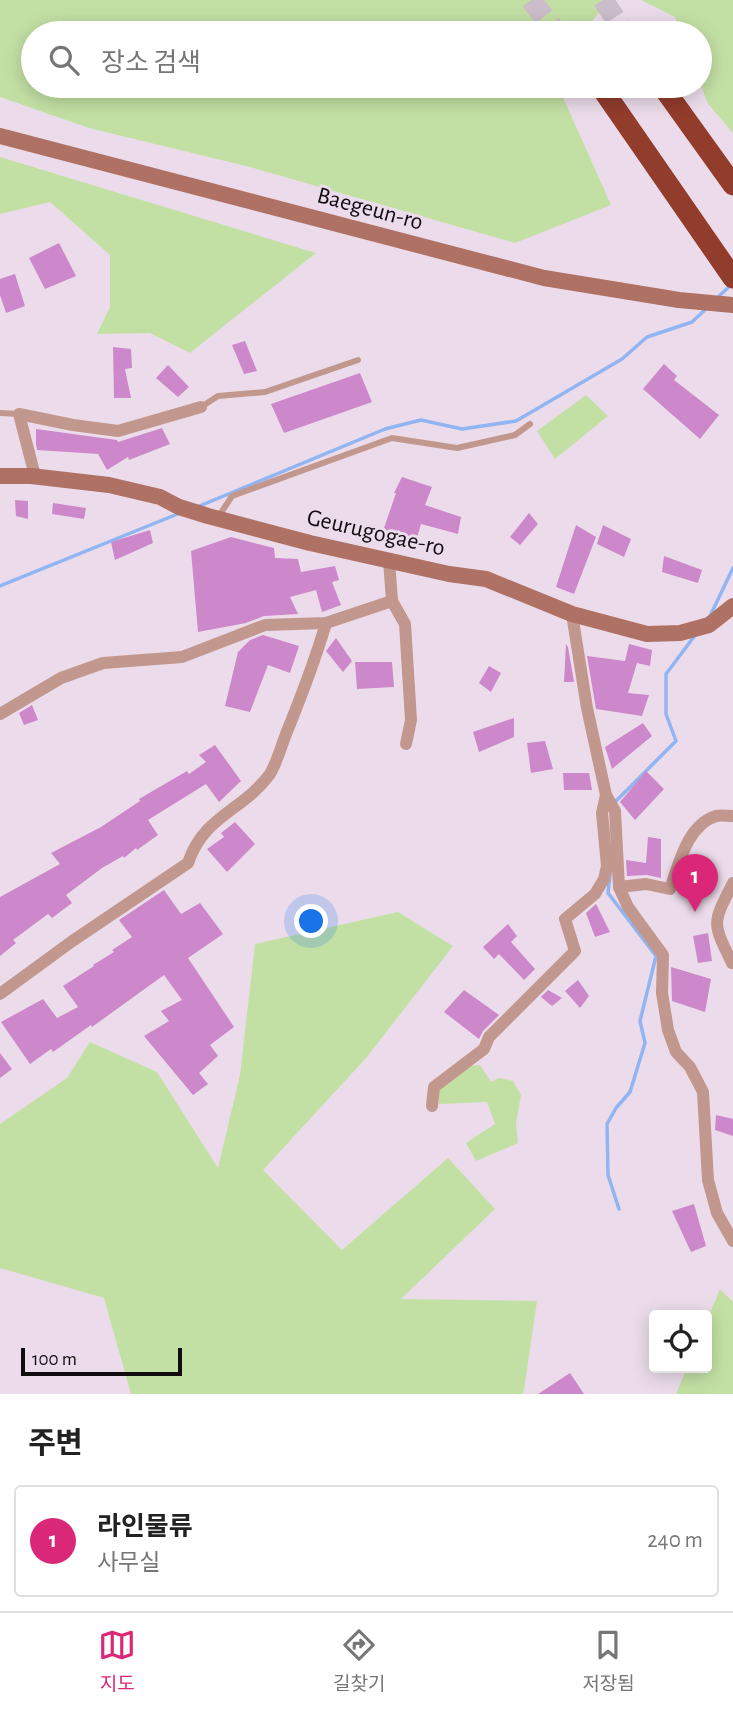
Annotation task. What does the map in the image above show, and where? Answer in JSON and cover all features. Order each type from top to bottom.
[{"type":"highway","points":[[609,98],[733,278]]},
{"type":"highway","points":[[671,98],[729,180]]},
{"type":"street","name":"Baegeun-ro","points":[[0,136],[544,278],[679,300],[733,305]]},
{"type":"street","points":[[36,476],[19,414],[118,431],[201,407]]},
{"type":"street","name":"Geurugogae-ro","points":[[0,475],[36,476],[110,485],[160,497],[178,507],[310,543],[449,574],[486,579],[572,614],[647,634],[680,633],[709,625],[733,606]]},
{"type":"street","points":[[389,560],[392,601],[405,624],[411,720],[406,744]]},
{"type":"street","points":[[0,715],[61,678],[103,663],[182,657],[265,625],[326,623],[392,601]]},
{"type":"street","points":[[572,614],[587,708],[610,802],[619,887],[628,907],[663,955],[662,993],[668,1030],[676,1052],[690,1067],[703,1092],[708,1180],[717,1213],[733,1241]]},
{"type":"street","points":[[0,993],[188,863],[194,845],[204,830],[259,787],[272,771],[315,663],[326,623]]},
{"type":"street","points":[[432,1106],[434,1087],[484,1049],[489,1038],[575,951],[565,919],[595,894],[604,879],[607,866],[602,813],[610,802]]},
{"type":"street","points":[[619,887],[646,884],[670,889],[687,844],[702,824],[717,816],[733,816]]},
{"type":"street","points":[[732,964],[719,936],[716,916],[733,884]]},
{"type":"lane","points":[[201,407],[218,396],[265,392],[358,360]]},
{"type":"lane","points":[[0,413],[19,414]]},
{"type":"lane","points":[[212,517],[232,496],[392,438],[457,449],[515,435],[530,424]]},
{"type":"green space","points":[[0,0],[610,0],[592,21],[21,21],[21,98],[563,98],[611,205],[515,243],[250,167],[89,128],[0,97]]},
{"type":"green space","points":[[641,0],[733,0],[733,133],[706,98],[712,98],[712,21],[676,21],[675,17]]},
{"type":"green space","points":[[0,157],[316,253],[190,353],[150,333],[97,334],[110,307],[110,255],[50,202],[0,214]]},
{"type":"green space","points":[[586,395],[608,416],[555,459],[537,431]]},
{"type":"green space","points":[[398,912],[453,946],[367,1057],[263,1170],[342,1250],[448,1158],[495,1209],[401,1299],[537,1301],[522,1394],[131,1394],[104,1298],[0,1268],[0,1124],[67,1078],[90,1042],[157,1072],[218,1168],[240,1075],[255,944]]},
{"type":"green space","points":[[480,1065],[491,1082],[499,1078],[513,1081],[521,1095],[516,1123],[518,1143],[476,1161],[466,1143],[495,1124],[487,1102],[439,1104],[439,1088],[469,1066]]},
{"type":"green space","points":[[720,1289],[733,1302],[733,1394],[676,1394],[685,1373],[712,1373],[711,1310]]},
{"type":"building","points":[[59,243],[76,276],[45,289],[29,258]]},
{"type":"building","points":[[15,274],[25,306],[6,313],[0,295],[0,279]]},
{"type":"building","points":[[245,341],[257,371],[244,374],[232,345]]},
{"type":"building","points":[[113,347],[131,349],[132,368],[125,369],[131,398],[114,398]]},
{"type":"building","points":[[664,364],[677,376],[674,380],[719,415],[700,439],[643,389]]},
{"type":"building","points":[[168,365],[189,387],[178,397],[156,378]]},
{"type":"building","points":[[360,373],[372,402],[284,433],[271,404]]},
{"type":"building","points":[[162,428],[170,444],[129,460],[128,457],[107,470],[98,454],[37,450],[36,444],[36,429],[118,442]]},
{"type":"building","points":[[402,477],[432,487],[425,505],[461,517],[458,534],[421,524],[417,538],[383,531],[394,493]]},
{"type":"building","points":[[15,500],[28,501],[28,519],[16,516]]},
{"type":"building","points":[[53,503],[86,508],[84,519],[52,514]]},
{"type":"building","points":[[529,513],[538,524],[520,545],[510,537]]},
{"type":"building","points":[[576,525],[596,537],[574,594],[556,587]]},
{"type":"building","points":[[603,525],[631,539],[624,557],[597,544]]},
{"type":"building","points":[[150,530],[153,543],[115,560],[111,542]]},
{"type":"building","points":[[231,537],[274,548],[275,558],[298,559],[301,572],[335,566],[339,580],[332,582],[341,605],[322,612],[316,590],[290,597],[298,614],[264,616],[246,623],[198,632],[191,551]]},
{"type":"building","points":[[664,556],[702,570],[698,583],[662,572]]},
{"type":"building","points":[[263,635],[299,646],[290,673],[268,665],[250,712],[225,706],[238,652],[250,640]]},
{"type":"building","points":[[336,638],[352,661],[343,672],[326,651]]},
{"type":"building","points":[[566,644],[568,647],[574,682],[564,682]]},
{"type":"building","points":[[629,644],[652,650],[650,666],[637,663],[628,693],[649,695],[642,716],[596,709],[587,656],[625,661]]},
{"type":"building","points":[[355,662],[392,662],[394,687],[357,689]]},
{"type":"building","points":[[489,666],[501,673],[491,692],[479,683]]},
{"type":"building","points":[[32,705],[38,720],[24,725],[19,713]]},
{"type":"building","points":[[514,718],[514,737],[479,752],[473,732]]},
{"type":"building","points":[[643,723],[652,736],[612,769],[605,747]]},
{"type":"building","points":[[545,741],[553,769],[531,773],[527,743]]},
{"type":"building","points":[[215,745],[241,781],[219,802],[206,784],[148,820],[158,835],[124,858],[123,856],[102,868],[66,895],[72,903],[52,918],[48,914],[13,940],[16,943],[0,956],[0,897],[60,864],[51,853],[101,827],[140,801],[139,799],[187,771],[189,774],[206,762],[199,755]]},
{"type":"building","points":[[646,771],[664,789],[635,820],[620,802]]},
{"type":"building","points":[[563,773],[589,773],[592,790],[564,790]]},
{"type":"building","points":[[235,822],[255,844],[227,872],[207,849],[224,837],[221,833]]},
{"type":"building","points":[[648,837],[661,839],[661,878],[647,875],[627,876],[626,860],[646,863]]},
{"type":"building","points":[[164,890],[181,914],[200,903],[223,934],[188,958],[234,1027],[210,1045],[218,1056],[199,1073],[208,1084],[193,1095],[144,1036],[169,1021],[161,1011],[182,1000],[164,975],[92,1027],[91,1025],[53,1052],[51,1049],[30,1064],[1,1022],[43,999],[57,1018],[78,1007],[63,986],[132,937],[119,920]]},
{"type":"building","points":[[596,904],[610,932],[595,937],[586,913]]},
{"type":"building","points":[[508,924],[517,936],[511,942],[535,969],[524,980],[499,954],[494,959],[483,947]]},
{"type":"building","points":[[708,933],[712,961],[698,963],[693,936]]},
{"type":"building","points":[[671,967],[711,979],[705,1012],[672,1001]]},
{"type":"building","points":[[578,980],[589,996],[580,1008],[565,991]]},
{"type":"building","points":[[464,990],[499,1015],[479,1039],[444,1012]]},
{"type":"building","points":[[548,990],[562,998],[552,1006],[541,997]]},
{"type":"building","points":[[0,1053],[12,1069],[0,1078]]},
{"type":"building","points":[[716,1115],[733,1119],[733,1136],[715,1130]]},
{"type":"building","points":[[694,1204],[706,1246],[691,1252],[672,1211]]},
{"type":"building","points":[[570,1373],[584,1394],[538,1394]]},
{"type":"waterway","points":[[716,299],[731,285]]},
{"type":"waterway","points":[[197,507],[385,429],[421,420],[462,429],[516,421],[622,359],[647,337],[692,322],[708,307]]},
{"type":"waterway","points":[[0,586],[180,513]]},
{"type":"waterway","points":[[711,614],[733,568]]},
{"type":"waterway","points":[[614,803],[676,741],[666,714],[666,674],[696,634]]},
{"type":"waterway","points":[[611,868],[608,893],[656,956],[640,1021],[645,1043],[630,1092],[607,1124],[608,1175],[619,1209]]},
{"type":"tunnel","points":[[531,0],[548,21]]},
{"type":"tunnel","points":[[603,0],[617,21]]},
{"type":"place","name":"라인물류","points":[[695,912]]}]
